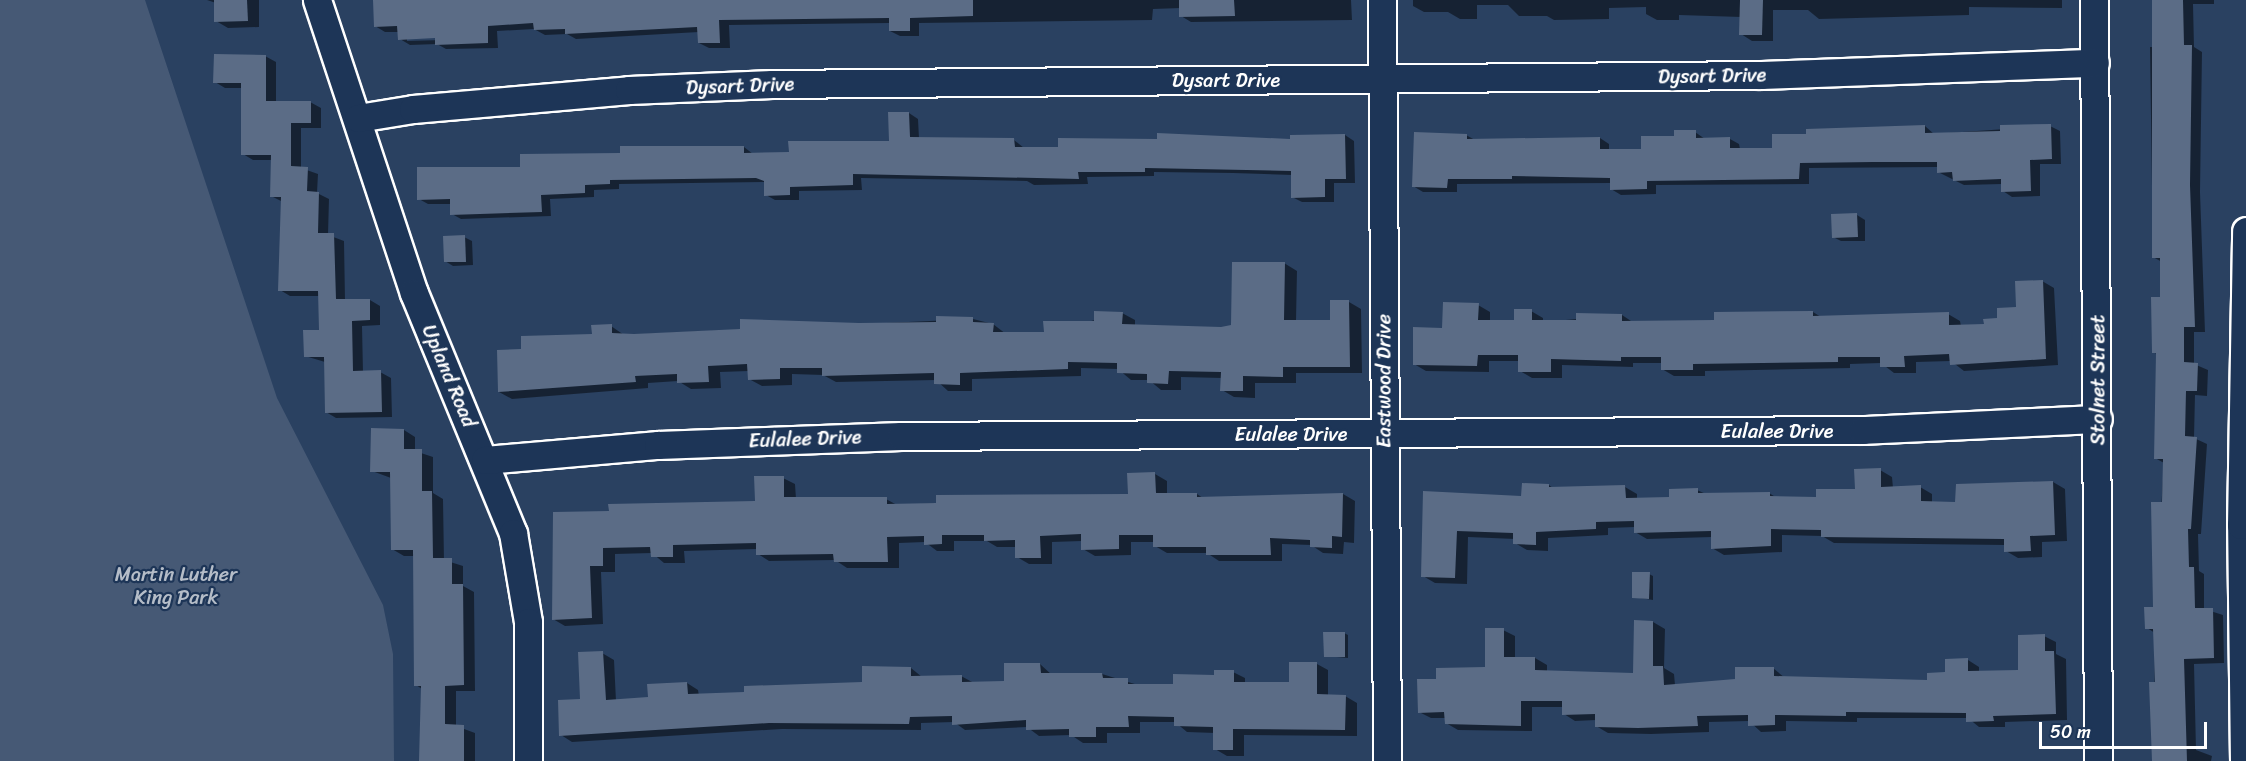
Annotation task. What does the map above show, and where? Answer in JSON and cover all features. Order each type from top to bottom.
[{"type":"street","name":"Upland Road","points":[[317,0],[358,118],[414,293],[513,532],[523,576],[528,622],[528,761]]},
{"type":"street","name":"Eastwood Drive","points":[[1382,0],[1387,761]]},
{"type":"street","name":"Stolnet Street","points":[[2094,0],[2098,418],[2098,761]]},
{"type":"street","name":"Dysart Drive","points":[[358,118],[413,109],[617,91],[760,85],[1382,80],[1927,72],[2095,63]]},
{"type":"street","points":[[2244,761],[2241,525],[2246,231]]},
{"type":"street","name":"Eulalee Drive","points":[[485,460],[658,445],[901,436],[1863,430],[2098,418]]},
{"type":"green space","name":"Martin Luther King Park","points":[[0,0],[145,0],[277,398],[383,605],[393,654],[394,761],[0,761]]},
{"type":"building","points":[[214,0],[247,0],[248,21],[214,22]]},
{"type":"building","points":[[373,0],[973,0],[973,16],[910,18],[910,31],[889,31],[889,18],[719,20],[720,43],[698,43],[697,27],[565,34],[565,29],[534,30],[533,23],[488,26],[488,43],[435,45],[435,38],[398,40],[397,26],[374,27]]},
{"type":"building","points":[[1179,0],[1234,0],[1235,16],[1179,17]]},
{"type":"building","points":[[1740,0],[1763,0],[1762,35],[1739,35]]},
{"type":"building","points":[[2152,0],[2183,0],[2184,45],[2192,45],[2190,185],[2195,327],[2184,327],[2184,362],[2198,363],[2197,391],[2186,391],[2185,436],[2197,437],[2191,529],[2188,529],[2189,567],[2194,567],[2195,608],[2213,608],[2214,658],[2184,659],[2187,761],[2152,761],[2149,682],[2155,682],[2153,629],[2145,629],[2144,607],[2153,607],[2151,502],[2162,502],[2163,459],[2154,459],[2156,353],[2152,353],[2151,297],[2160,297],[2160,258],[2152,258]]},
{"type":"building","points":[[214,54],[266,55],[266,101],[311,101],[311,123],[291,123],[291,166],[308,167],[307,191],[319,192],[318,233],[334,233],[336,299],[370,299],[370,320],[352,321],[353,371],[381,370],[382,412],[325,413],[324,357],[304,357],[303,330],[319,330],[318,291],[278,291],[281,197],[270,197],[271,155],[241,155],[241,83],[213,83]]},
{"type":"building","points":[[888,112],[909,112],[910,137],[1014,138],[1015,147],[1058,147],[1058,138],[1157,139],[1157,133],[1290,139],[1290,135],[1345,134],[1346,179],[1325,179],[1325,197],[1291,198],[1291,171],[1145,168],[1145,172],[1078,172],[1079,179],[853,174],[853,185],[790,187],[790,195],[764,196],[764,181],[756,178],[610,180],[610,184],[585,185],[585,193],[541,195],[542,212],[450,215],[450,199],[417,200],[417,167],[520,167],[520,154],[620,153],[620,146],[744,146],[744,153],[789,152],[788,141],[889,141]]},
{"type":"building","points":[[2051,124],[2052,159],[2030,160],[2031,191],[2001,192],[2001,179],[1953,181],[1952,172],[1937,173],[1937,162],[1800,163],[1799,179],[1647,181],[1647,189],[1610,190],[1610,178],[1512,176],[1512,179],[1448,179],[1447,188],[1412,187],[1414,132],[1467,134],[1467,139],[1600,137],[1600,149],[1641,149],[1641,136],[1674,136],[1674,130],[1696,130],[1696,138],[1730,137],[1730,148],[1772,148],[1772,134],[1806,134],[1806,129],[1925,125],[1925,133],[2000,131],[2000,125]]},
{"type":"building","points":[[1857,213],[1858,237],[1832,238],[1831,214]]},
{"type":"building","points":[[465,235],[466,262],[444,262],[443,236]]},
{"type":"building","points":[[1232,262],[1285,262],[1284,320],[1330,320],[1330,300],[1349,300],[1350,367],[1283,367],[1283,377],[1243,376],[1243,391],[1220,391],[1221,372],[1169,371],[1168,384],[1147,383],[1147,374],[1117,373],[1117,363],[1068,362],[1068,369],[960,373],[960,385],[934,384],[934,373],[822,376],[822,368],[780,368],[780,379],[748,380],[747,364],[708,366],[709,382],[677,383],[677,374],[635,376],[636,382],[498,392],[497,350],[521,349],[521,336],[592,334],[591,325],[612,324],[612,333],[634,334],[740,329],[740,319],[859,323],[936,322],[936,316],[973,317],[973,322],[994,323],[993,332],[1044,332],[1043,321],[1094,321],[1094,311],[1123,312],[1122,324],[1221,327],[1231,325]]},
{"type":"building","points":[[2043,280],[2046,359],[1950,365],[1949,354],[1904,356],[1905,367],[1880,367],[1880,357],[1838,357],[1838,362],[1693,364],[1693,370],[1661,370],[1661,357],[1621,357],[1621,361],[1551,359],[1551,372],[1518,372],[1518,355],[1478,355],[1477,366],[1413,365],[1413,327],[1442,328],[1443,302],[1479,303],[1478,320],[1514,320],[1514,309],[1532,309],[1532,320],[1576,320],[1576,313],[1622,314],[1622,321],[1714,320],[1714,312],[1813,311],[1813,316],[1949,312],[1949,325],[1984,324],[1983,319],[1997,318],[1997,308],[2016,307],[2015,281]]},
{"type":"building","points":[[371,428],[404,429],[404,449],[422,449],[422,491],[432,491],[433,558],[452,558],[452,584],[463,584],[464,685],[445,686],[445,724],[464,725],[464,761],[419,761],[421,686],[414,686],[413,550],[391,550],[390,472],[370,472]]},
{"type":"building","points":[[1881,468],[1881,487],[1921,485],[1921,501],[1955,502],[1956,484],[2053,481],[2055,535],[2030,536],[2031,551],[2004,552],[2004,539],[1821,537],[1821,530],[1771,529],[1771,546],[1711,549],[1711,531],[1634,533],[1634,521],[1596,522],[1596,529],[1536,532],[1536,545],[1513,544],[1513,533],[1457,531],[1455,578],[1421,577],[1423,491],[1521,496],[1522,483],[1549,484],[1549,487],[1625,485],[1626,498],[1669,497],[1669,489],[1698,488],[1698,493],[1770,492],[1770,496],[1816,497],[1816,489],[1855,489],[1854,469]]},
{"type":"building","points":[[1155,472],[1156,493],[1197,493],[1197,497],[1343,493],[1342,537],[1332,536],[1332,548],[1310,547],[1310,540],[1270,538],[1271,555],[1206,555],[1206,547],[1153,547],[1153,535],[1119,535],[1119,549],[1081,550],[1081,534],[1040,536],[1041,558],[1015,558],[1015,540],[984,541],[984,535],[942,535],[942,544],[924,545],[924,536],[887,537],[888,562],[834,562],[833,554],[756,555],[756,543],[673,545],[673,557],[651,557],[650,547],[603,548],[603,566],[590,566],[592,618],[552,620],[553,512],[609,511],[608,504],[755,501],[754,476],[784,476],[784,497],[887,497],[887,504],[936,503],[936,495],[1128,494],[1127,473]]},
{"type":"building","points":[[1632,572],[1650,572],[1649,599],[1632,598]]},
{"type":"building","points":[[1634,620],[1653,621],[1653,666],[1663,666],[1664,685],[1735,679],[1735,667],[1774,667],[1774,676],[1927,680],[1927,673],[1945,672],[1945,659],[1968,658],[1968,671],[2018,670],[2018,635],[2045,634],[2045,651],[2054,651],[2056,714],[1993,716],[1994,721],[1966,722],[1966,713],[1846,712],[1846,716],[1775,715],[1775,725],[1748,726],[1748,715],[1697,716],[1698,726],[1638,728],[1595,727],[1595,714],[1562,715],[1562,701],[1521,701],[1521,726],[1445,724],[1444,712],[1418,713],[1417,679],[1436,679],[1436,668],[1485,667],[1485,628],[1504,628],[1504,657],[1535,657],[1535,670],[1633,673]]},
{"type":"building","points":[[1323,632],[1345,632],[1345,657],[1324,657]]},
{"type":"building","points":[[603,651],[606,700],[648,697],[647,684],[687,682],[688,694],[744,692],[744,686],[862,682],[862,666],[911,667],[911,676],[962,675],[962,682],[1004,681],[1004,663],[1040,663],[1041,673],[1102,673],[1103,678],[1128,678],[1128,684],[1173,684],[1173,674],[1214,675],[1214,670],[1234,670],[1234,682],[1289,682],[1289,662],[1317,662],[1317,694],[1346,695],[1345,730],[1233,729],[1233,750],[1213,750],[1213,727],[1174,726],[1174,717],[1128,716],[1129,727],[1096,727],[1096,737],[1069,737],[1069,729],[1026,730],[1026,720],[952,725],[952,716],[910,717],[909,724],[769,723],[559,736],[558,700],[580,699],[578,652]]}]
